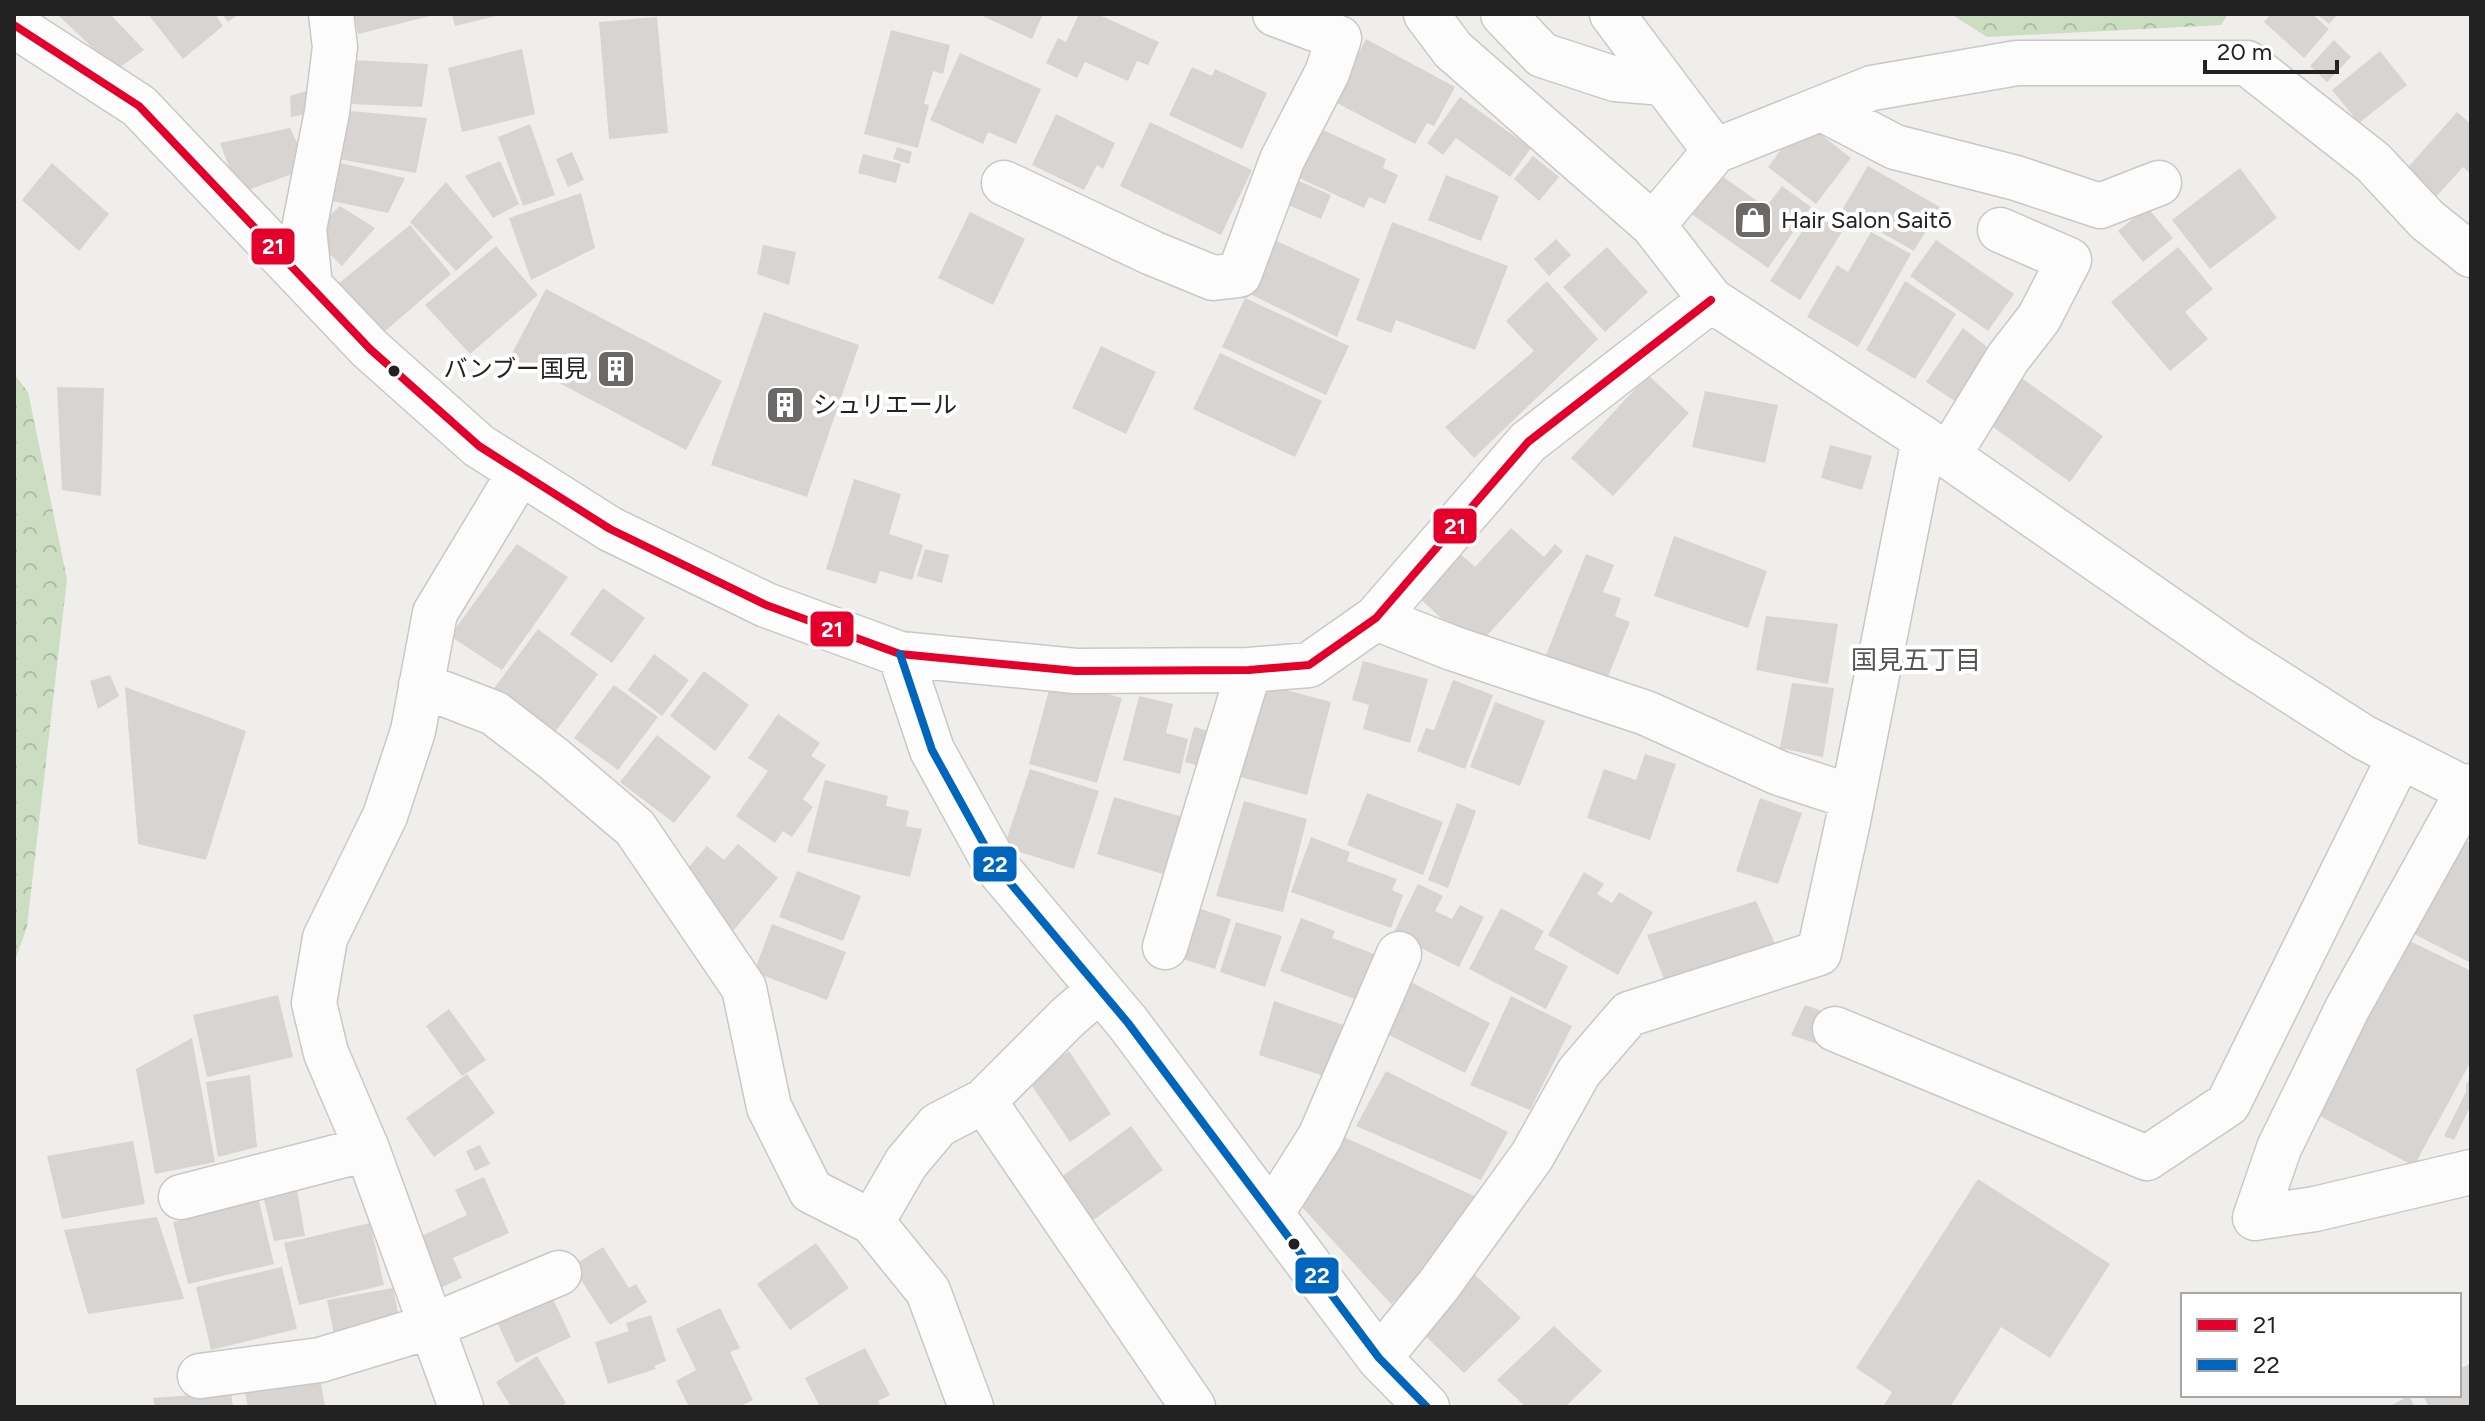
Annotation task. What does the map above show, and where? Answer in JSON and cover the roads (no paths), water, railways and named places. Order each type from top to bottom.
[{"type":"street","points":[[310,286],[304,229],[327,112],[335,47],[331,14]]},
{"type":"street","points":[[1004,183],[1152,253],[1213,278],[1239,275],[1282,160],[1351,26],[1275,14]]},
{"type":"street","points":[[1426,14],[1453,50],[1653,225],[1711,300],[1936,448],[2236,656],[2363,737],[2470,789],[2347,1009],[2279,1148],[2255,1218],[2315,1209],[2471,1172]]},
{"type":"street","points":[[1503,14],[1542,55],[1615,79],[1664,83]]},
{"type":"street","points":[[1612,14],[1715,151]]},
{"type":"street","points":[[14,25],[139,106],[381,359],[479,446],[610,529],[766,605],[900,654],[1076,671],[1249,670],[1309,665],[1376,618],[1528,442],[1711,300]]},
{"type":"street","points":[[1653,225],[1715,151],[1872,88],[2017,63],[2247,63],[2373,162],[2427,220],[2471,255]]},
{"type":"street","points":[[1822,109],[1895,147],[2016,178],[2100,206],[2159,183]]},
{"type":"street","points":[[1379,1358],[1438,1286],[1532,1156],[1579,1072],[1629,1014],[1819,953],[1852,797],[1936,448],[2039,318],[2069,260],[2000,230]]},
{"type":"street","points":[[461,1407],[367,1149],[326,1053],[314,1003],[325,938],[385,816],[413,731],[435,613],[520,472]]},
{"type":"street","points":[[1376,618],[1452,648],[1646,713],[1779,773],[1852,797]]},
{"type":"street","points":[[900,654],[932,750],[996,866],[1128,1023],[1379,1358],[1427,1407]]},
{"type":"street","points":[[1165,947],[1249,670]]},
{"type":"street","points":[[421,685],[494,713],[635,828],[744,988],[769,1107],[811,1191],[872,1222],[928,1291],[971,1407]]},
{"type":"street","points":[[1835,1029],[2147,1158],[2228,1104],[2400,756]]},
{"type":"street","points":[[1271,1214],[1320,1137],[1399,954]]},
{"type":"street","points":[[872,1222],[906,1163],[938,1125],[984,1101],[1099,990]]},
{"type":"street","points":[[984,1101],[1193,1407]]},
{"type":"street","points":[[181,1197],[367,1149]]},
{"type":"street","points":[[200,1376],[320,1360],[432,1326],[559,1273]]},
{"type":"place","name":"Hair Salon Saitō","points":[[1753,220]]},
{"type":"place","name":"バンブー国見","points":[[616,369]]},
{"type":"place","name":"シュリエール","points":[[785,405]]},
{"type":"district","name":"国見五丁目","points":[[1916,660]]}]
